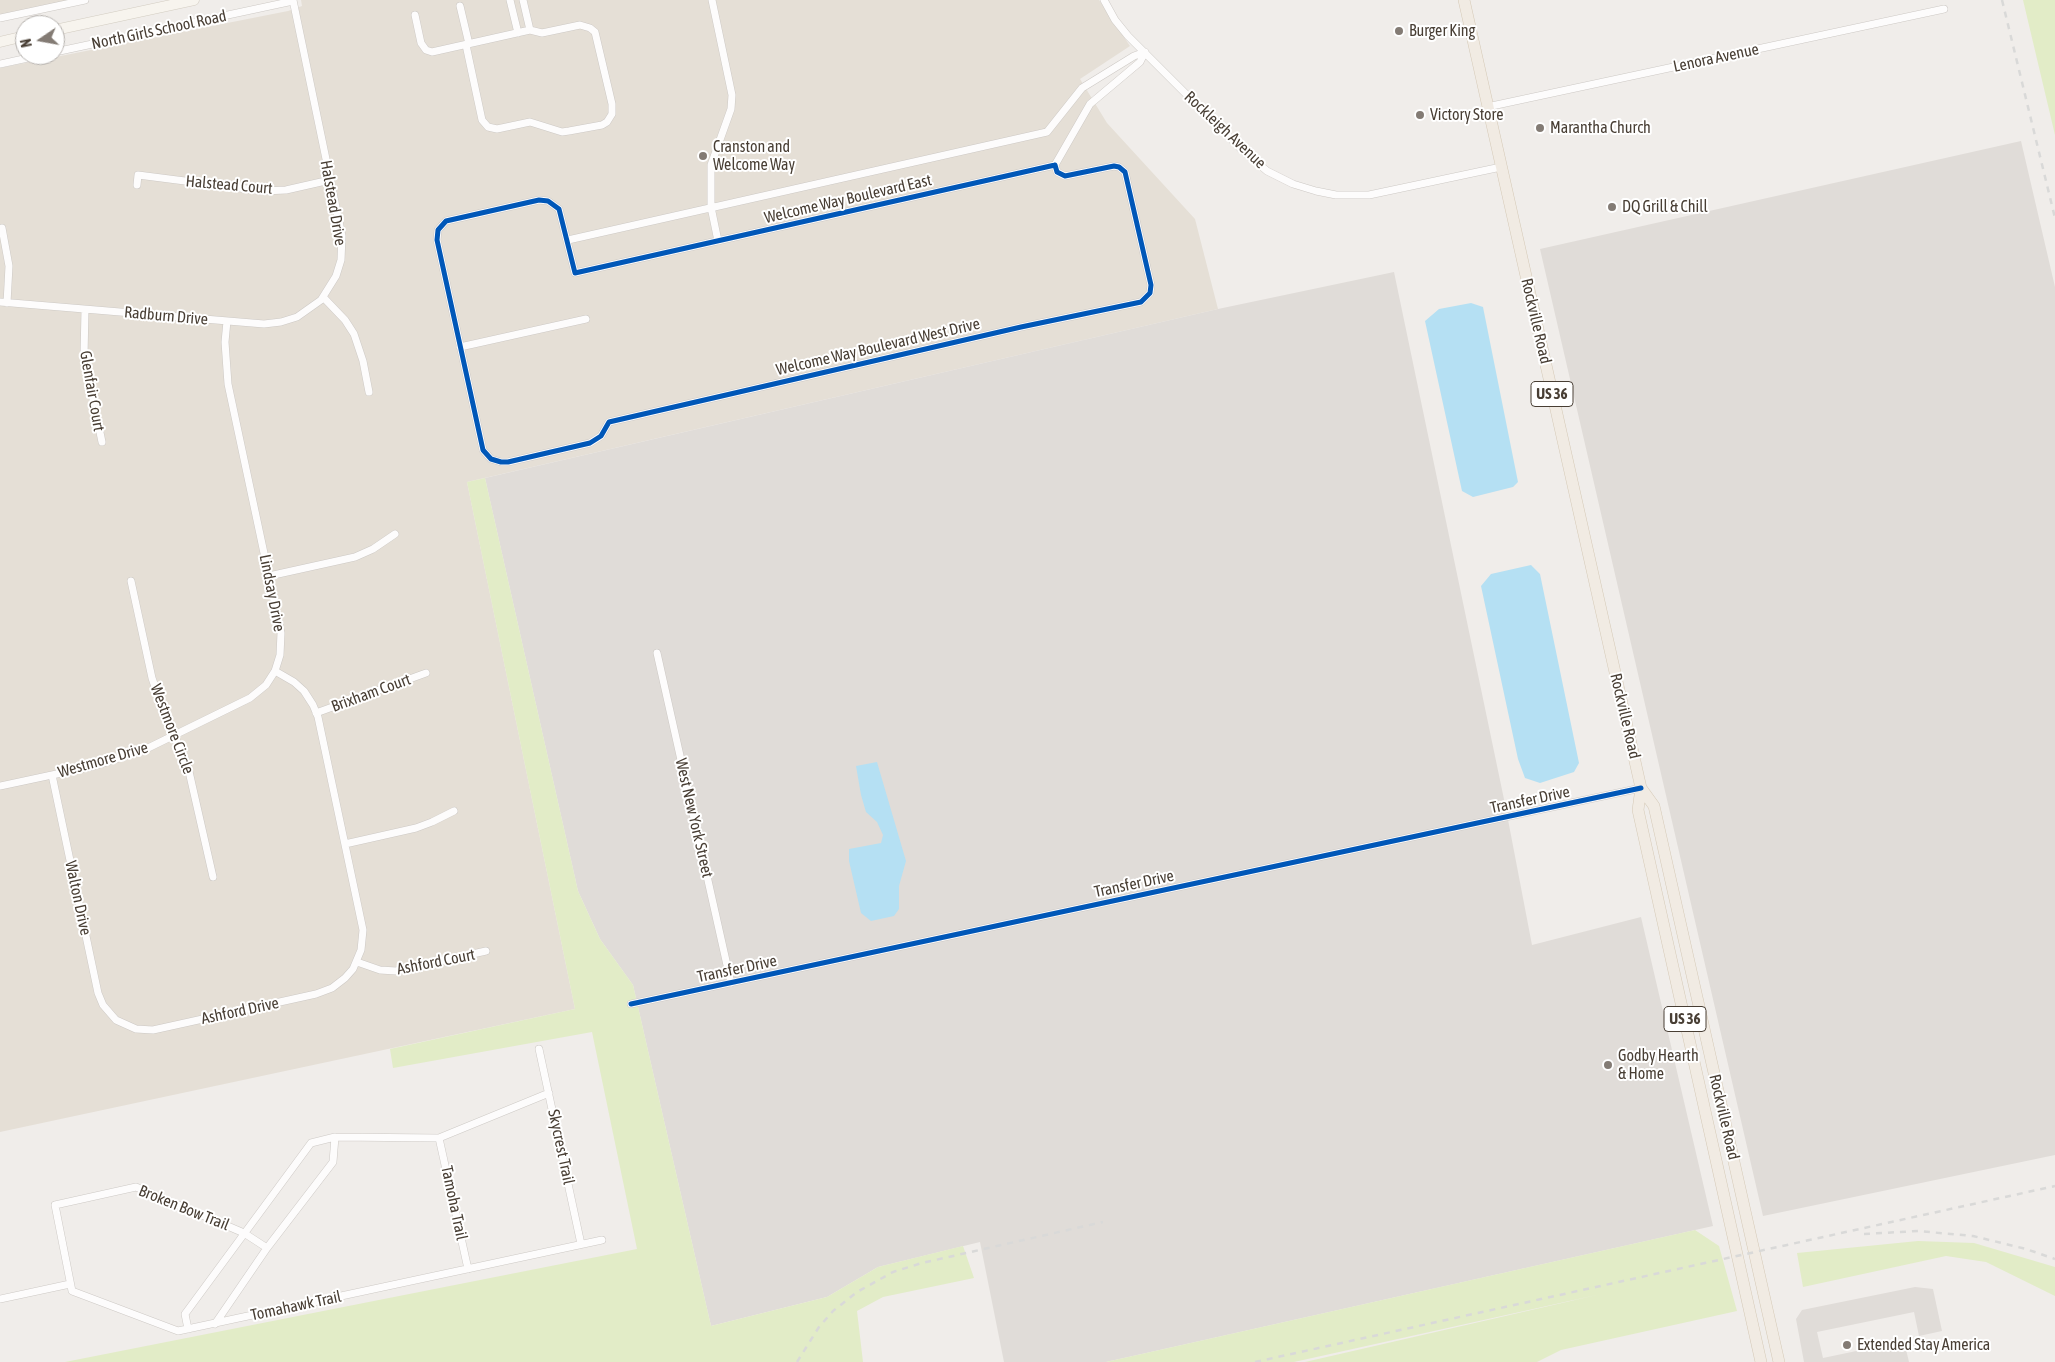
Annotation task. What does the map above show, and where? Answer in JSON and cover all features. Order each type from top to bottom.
[{"type":"main road","name":"North Girls School Road","points":[[65,28],[194,0]]},
{"type":"main road","name":"Rockville Road","points":[[1464,0],[1642,788],[1654,806],[1779,1362]]},
{"type":"main road","points":[[0,42],[15,38]]},
{"type":"main road","name":"Rockville Road","points":[[1642,788],[1638,810],[1761,1362]]},
{"type":"street","points":[[0,18],[85,0]]},
{"type":"street","points":[[510,0],[518,33]]},
{"type":"street","points":[[523,0],[530,30]]},
{"type":"street","points":[[712,0],[732,95],[731,109],[711,165],[711,207],[718,241]]},
{"type":"street","name":"Rockleigh Avenue","points":[[1104,0],[1115,20],[1145,52],[1251,158],[1278,177],[1308,189],[1336,195],[1373,194],[1501,167]]},
{"type":"street","name":"North Girls School Road","points":[[65,50],[293,1]]},
{"type":"street","name":"Halstead Drive","points":[[293,1],[342,236],[343,248],[336,276],[323,297]]},
{"type":"street","points":[[415,15],[421,43],[426,50],[432,52],[467,45],[530,30],[542,33],[580,25],[590,28],[595,32],[612,104],[612,114],[607,122],[602,125],[569,131],[556,131],[530,122],[496,129],[488,128],[482,120],[467,45],[460,6]]},
{"type":"street","name":"Lenora Avenue","points":[[1487,107],[1944,9]]},
{"type":"street","points":[[586,319],[460,347],[436,238],[440,226],[449,220],[542,200],[552,202],[558,207],[568,240],[1047,132],[1082,88],[1134,56],[1145,52]]},
{"type":"street","points":[[1055,165],[1090,104],[1140,62],[1145,52]]},
{"type":"street","points":[[0,64],[15,61]]},
{"type":"street","name":"Welcome Way Boulevard West Drive","points":[[460,347],[482,448],[492,459],[506,463],[587,444],[601,436],[609,422],[1141,302],[1150,294],[1151,285],[1126,174],[1120,168],[1111,166],[1065,176],[1057,172],[1055,165]]},
{"type":"street","name":"Welcome Way Boulevard East","points":[[568,240],[575,273],[1055,165]]},
{"type":"street","name":"Halstead Court","points":[[137,185],[138,175],[267,191],[286,190],[330,180]]},
{"type":"street","points":[[2,228],[10,266],[10,286],[3,303]]},
{"type":"street","points":[[323,297],[346,320],[354,334],[363,361],[369,392]]},
{"type":"street","name":"Radburn Drive","points":[[3,303],[264,324],[285,321],[308,311],[323,297]]},
{"type":"street","name":"Glenfair Court","points":[[85,310],[84,356],[102,442]]},
{"type":"street","name":"Lindsay Drive","points":[[227,322],[225,342],[228,384],[281,633],[280,655],[275,672]]},
{"type":"street","points":[[269,576],[361,555],[395,534]]},
{"type":"street","name":"Westmore Circle","points":[[131,581],[152,678],[163,710],[176,735],[190,775],[213,877]]},
{"type":"street","name":"West New York Street","points":[[657,653],[732,983]]},
{"type":"street","points":[[275,672],[294,682],[304,691],[316,713],[363,930],[361,950],[357,962]]},
{"type":"street","name":"Westmore Drive","points":[[0,786],[126,757],[176,735],[250,698],[266,685],[275,672]]},
{"type":"street","name":"Brixham Court","points":[[316,713],[426,673]]},
{"type":"street","name":"Walton Drive","points":[[52,775],[98,993],[103,1005],[113,1017]]},
{"type":"street","name":"Transfer Drive","points":[[631,1004],[1642,788]]},
{"type":"street","points":[[345,844],[416,828],[454,811]]},
{"type":"street","name":"Ashford Court","points":[[357,962],[380,970],[396,971],[486,951]]},
{"type":"street","name":"Ashford Drive","points":[[113,1017],[128,1026],[140,1030],[153,1030],[316,994],[332,988],[342,981],[357,962]]},
{"type":"street","name":"Skycrest Trail","points":[[539,1049],[582,1244]]},
{"type":"street","name":"Broken Bow Trail","points":[[188,1329],[185,1314],[311,1143],[335,1137],[439,1138],[549,1093]]},
{"type":"street","points":[[215,1324],[267,1248],[333,1162],[335,1137]]},
{"type":"street","name":"Tamoha Trail","points":[[439,1138],[468,1269]]},
{"type":"street","name":"Broken Bow Trail","points":[[70,1284],[55,1205],[136,1187],[244,1232],[267,1248]]},
{"type":"street","name":"Tomahawk Trail","points":[[70,1284],[72,1291],[178,1331],[602,1240]]},
{"type":"street","points":[[0,1299],[70,1284]]},
{"type":"shaded area","points":[[0,0],[76,0],[0,17]]},
{"type":"shaded area","points":[[301,0],[1099,0],[1130,46],[1080,79],[1107,123],[1195,219],[1218,309],[467,482],[575,1009],[0,1132],[0,68],[15,65],[65,65],[65,55],[288,11],[302,6]]},
{"type":"shaded area","points":[[2021,141],[2055,287],[2055,1155],[1763,1216],[1540,249]]},
{"type":"shaded area","points":[[1394,272],[1505,804],[1532,945],[1641,917],[1713,1226],[1106,1362],[1004,1362],[980,1242],[878,1267],[827,1297],[711,1326],[633,985],[600,939],[578,891],[485,478],[1218,309]]},
{"type":"shaded area","points":[[1915,1287],[1933,1289],[1942,1331],[1919,1336],[1914,1312],[1817,1332],[1823,1358],[1904,1341],[1909,1362],[1804,1362],[1796,1319],[1802,1310]]},
{"type":"green space","points":[[2023,0],[2055,0],[2055,135]]},
{"type":"green space","points":[[485,478],[578,891],[600,939],[633,985],[711,1326],[827,1297],[878,1267],[963,1246],[974,1278],[883,1297],[857,1311],[863,1362],[65,1362],[637,1249],[592,1032],[393,1068],[390,1049],[575,1009],[467,482]]},
{"type":"green space","points":[[1695,1230],[1719,1246],[1737,1311],[1561,1350],[1537,1362],[1305,1362],[1601,1294],[1294,1362],[1106,1362]]},
{"type":"green space","points":[[1918,1241],[1974,1243],[2055,1267],[2055,1296],[1986,1262],[1946,1256],[1803,1287],[1797,1253]]},
{"type":"water","points":[[1471,303],[1483,307],[1518,482],[1513,487],[1473,497],[1462,491],[1425,321],[1439,309]]},
{"type":"water","points":[[1531,565],[1540,574],[1579,763],[1574,772],[1540,783],[1525,778],[1518,759],[1481,586],[1491,574]]},
{"type":"water","points":[[877,762],[906,861],[899,886],[899,909],[894,916],[871,921],[861,913],[849,861],[849,849],[881,843],[883,835],[877,822],[866,812],[856,766]]},
{"type":"railway","points":[[2002,0],[2055,218]]},
{"type":"railway","points":[[1255,1362],[2055,1186]]},
{"type":"railway","points":[[797,1362],[819,1327],[833,1311],[857,1292],[893,1272],[922,1263],[1103,1222]]},
{"type":"railway","points":[[1864,1234],[1918,1231],[1973,1236],[2026,1249],[2055,1259]]},
{"type":"cycle path","points":[[1055,165],[1057,172],[1065,176],[1114,166],[1119,167],[1125,172],[1151,285],[1150,293],[1141,302],[1021,327],[609,422],[601,436],[590,443],[508,462],[491,459],[483,450],[437,240],[438,230],[446,221],[539,200],[548,201],[559,209],[575,273],[1055,165]]},
{"type":"cycle path","points":[[631,1004],[1641,788]]},
{"type":"place","name":"Burger King","points":[[1399,31]]},
{"type":"place","name":"Victory Store","points":[[1420,115]]},
{"type":"place","name":"Marantha Church","points":[[1540,128]]},
{"type":"place","name":"Cranston and Welcome Way","points":[[703,156]]},
{"type":"place","name":"DQ Grill & Chill","points":[[1612,207]]},
{"type":"place","name":"Godby Hearth & Home","points":[[1608,1065]]},
{"type":"place","name":"Extended Stay America","points":[[1847,1345]]}]
